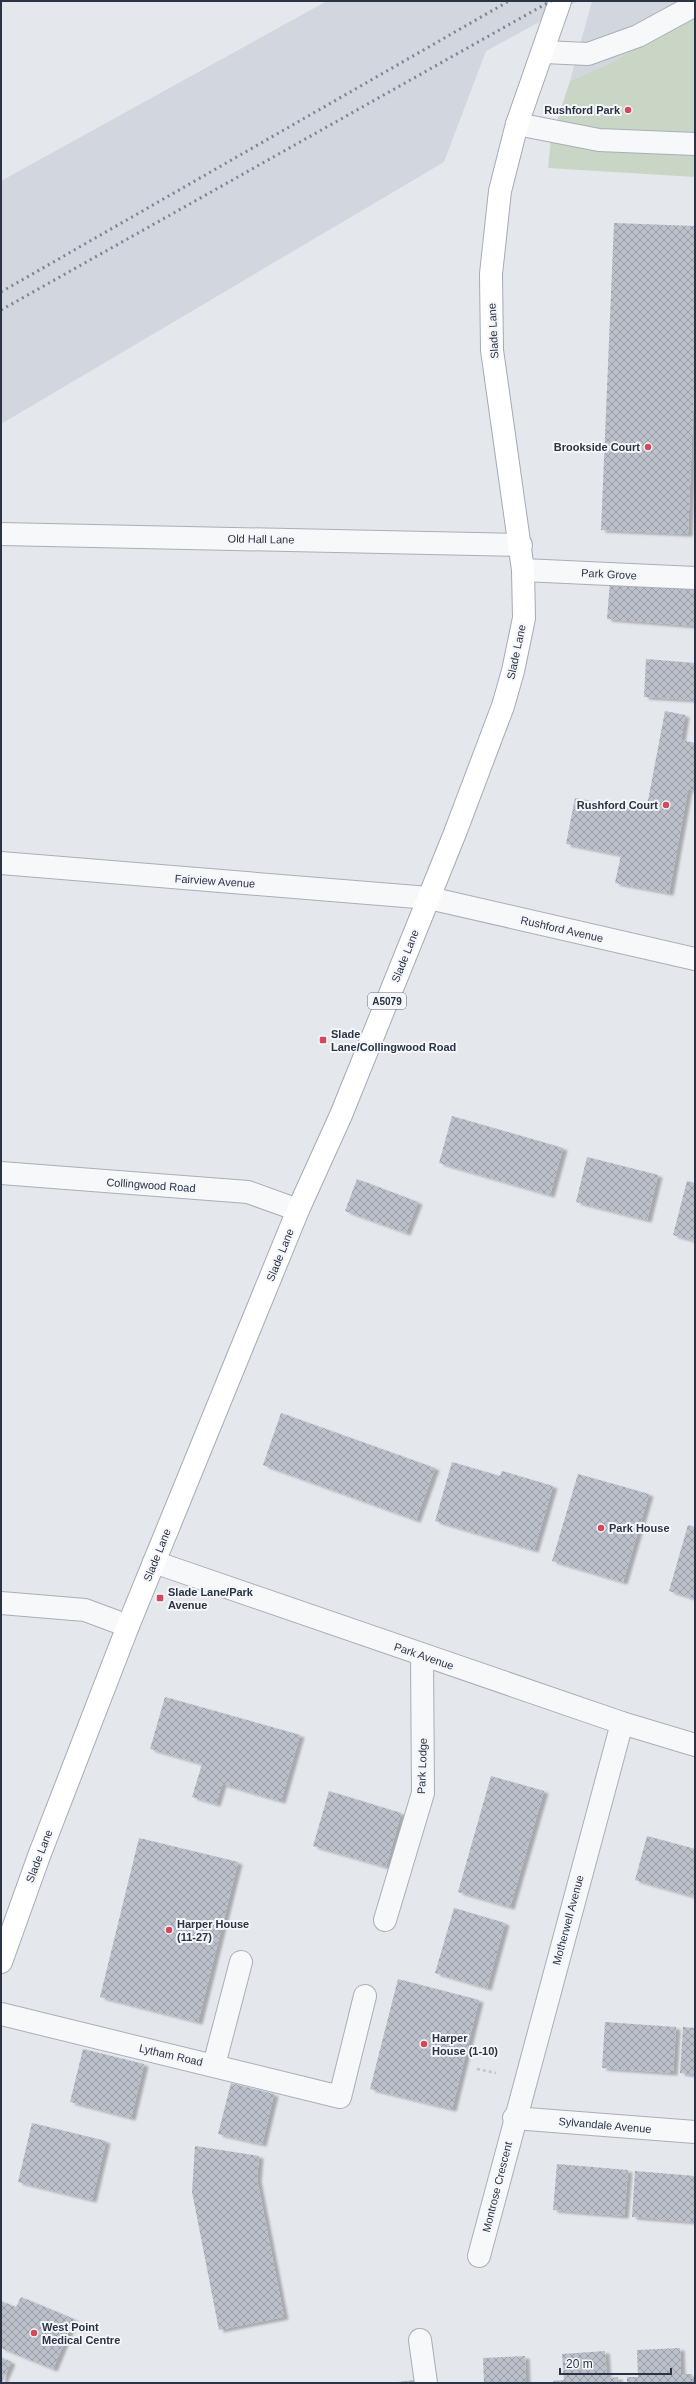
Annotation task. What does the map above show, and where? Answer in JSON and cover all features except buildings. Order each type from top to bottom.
[{"type":"main road","name":"Slade Lane","points":[[1,1962],[39,1856],[128,1626],[298,1210],[341,1115],[429,898],[497,721],[513,671],[524,618],[523,570],[521,545],[492,350],[491,274],[500,191],[517,124],[544,52],[560,1]]},
{"type":"street","points":[[544,52],[588,54],[638,36],[695,5]]},
{"type":"street","points":[[517,124],[599,140],[695,144]]},
{"type":"street","name":"Old Hall Lane","points":[[1,534],[521,545]]},
{"type":"street","name":"Park Grove","points":[[523,570],[695,578]]},
{"type":"street","name":"Fairview Avenue","points":[[1,863],[429,898]]},
{"type":"street","name":"Rushford Avenue","points":[[429,898],[695,959]]},
{"type":"street","name":"Collingwood Road","points":[[1,1173],[248,1192],[298,1210]]},
{"type":"street","name":"Park Avenue","points":[[154,1562],[622,1723],[695,1745]]},
{"type":"street","points":[[1,1603],[85,1610],[128,1626]]},
{"type":"street","name":"Park Lodge","points":[[385,1920],[423,1793],[422,1655]]},
{"type":"street","name":"Motherwell Avenue","points":[[514,2118],[622,1723]]},
{"type":"street","points":[[214,2065],[241,1962]]},
{"type":"street","name":"Lytham Road","points":[[1,2014],[340,2097],[365,1996]]},
{"type":"street","name":"Sylvandale Avenue","points":[[514,2118],[695,2132]]},
{"type":"street","name":"Montrose Crescent","points":[[479,2256],[514,2118]]},
{"type":"street","points":[[420,2340],[426,2383]]},
{"type":"shaded area","points":[[327,1],[578,1],[486,51],[444,162],[1,424],[1,181]]},
{"type":"shaded area","points":[[592,1],[695,1],[695,14],[608,64],[570,81]]},
{"type":"green space","name":"Rushford Park","points":[[695,14],[695,177],[548,168],[551,139],[570,81],[608,64]]},
{"type":"railway","points":[[1,292],[509,1]]},
{"type":"railway","points":[[1,310],[551,1]]},
{"type":"place","name":"Rushford Park","points":[[628,110]]},
{"type":"place","name":"Brookside Court","points":[[648,447]]},
{"type":"place","name":"Rushford Court","points":[[666,805]]},
{"type":"place","name":"Slade Lane/Collingwood Road","points":[[323,1040]]},
{"type":"place","name":"Park House","points":[[601,1528]]},
{"type":"place","name":"Slade Lane/Park Avenue","points":[[160,1598]]},
{"type":"place","name":"Harper House (11-27)","points":[[169,1930]]},
{"type":"place","name":"Harper House (1-10)","points":[[424,2044]]},
{"type":"place","name":"West Point Medical Centre","points":[[34,2333]]}]
